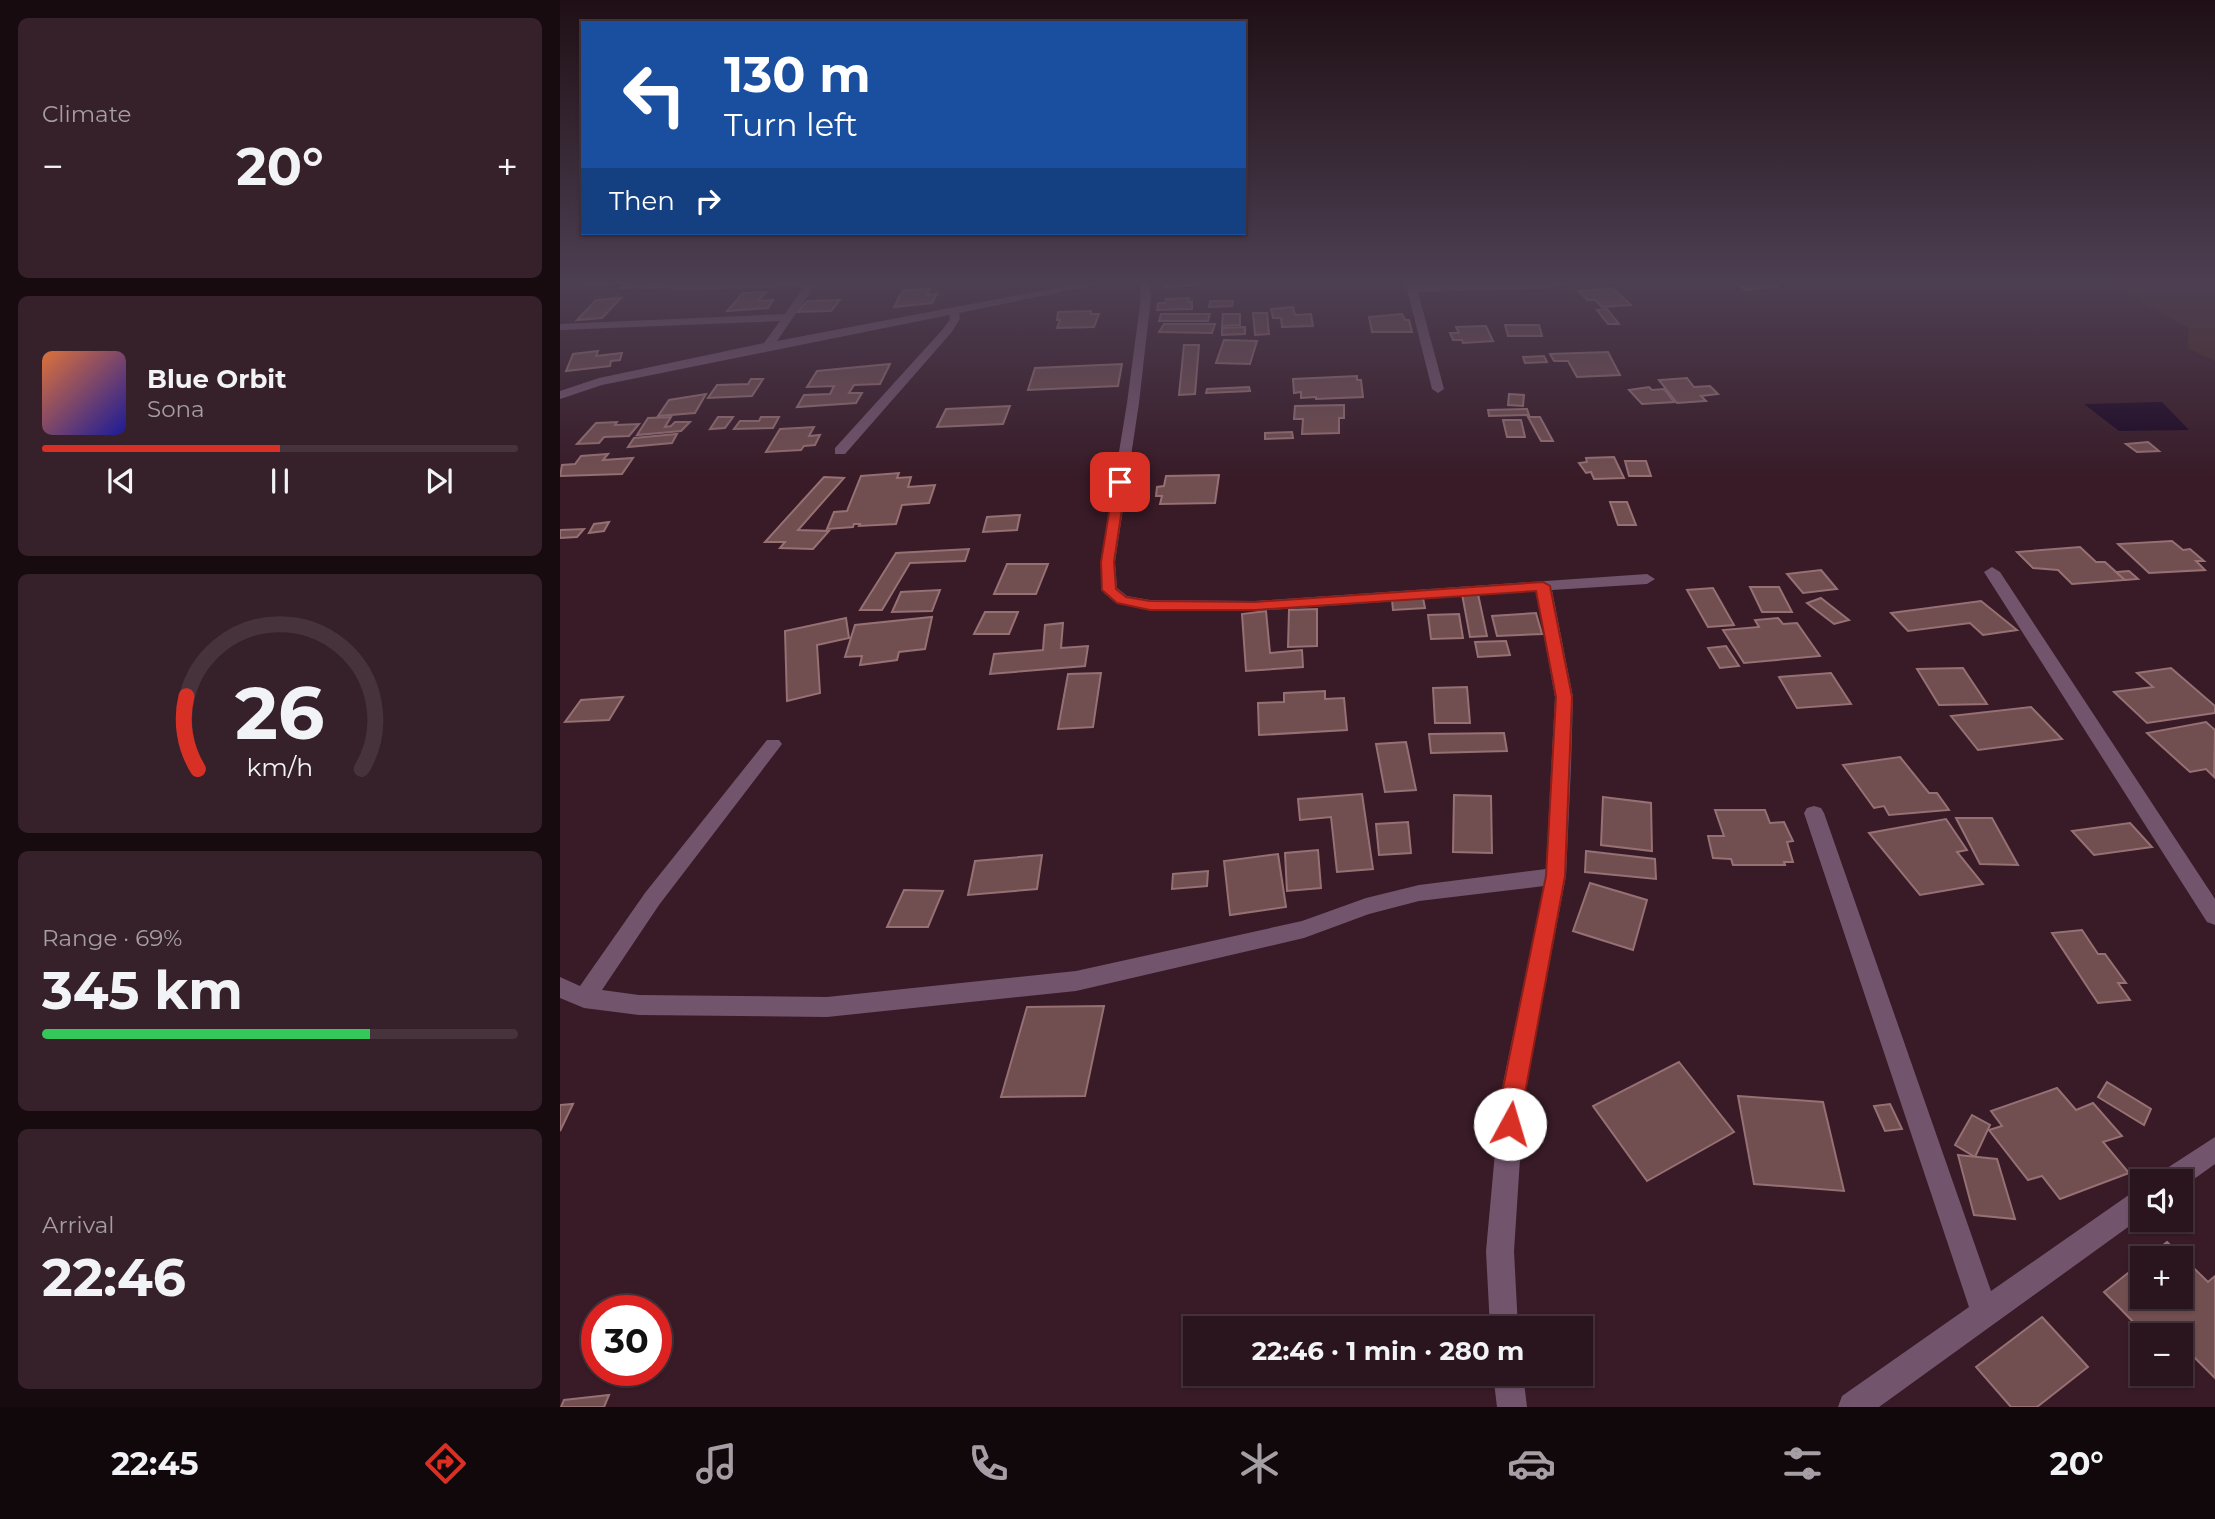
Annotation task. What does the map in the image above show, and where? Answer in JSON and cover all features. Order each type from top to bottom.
[{"type":"street","points":[[560,395],[599,382],[765,347]]},
{"type":"street","points":[[840,452],[933,347]]},
{"type":"street","points":[[1140,347],[1108,562],[1109,590],[1122,600],[1150,606],[1255,606],[1647,579]]},
{"type":"street","points":[[1427,347],[1438,389]]},
{"type":"street","points":[[1992,572],[2215,916]]},
{"type":"street","points":[[1503,1316],[1500,1251],[1513,1098],[1556,876],[1564,697],[1543,586]]},
{"type":"street","points":[[584,998],[652,899],[774,744]]},
{"type":"street","points":[[1814,813],[1985,1314]]},
{"type":"street","points":[[560,987],[584,998],[639,1005],[827,1007],[1076,981],[1304,929],[1366,906],[1419,893],[1556,876]]},
{"type":"street","points":[[2187,1169],[2215,1149]]},
{"type":"street","points":[[1853,1407],[2130,1210]]},
{"type":"street","points":[[1509,1386],[1511,1407]]},
{"type":"shaded area","points":[[2215,347],[2215,361],[2187,348]]},
{"type":"shaded area","points":[[2162,402],[2189,430],[2119,431],[2084,404]]},
{"type":"building","points":[[1184,347],[1199,347],[1195,394],[1179,395]]},
{"type":"building","points":[[1222,347],[1255,347],[1250,364],[1216,363]]},
{"type":"building","points":[[598,351],[596,356],[622,353],[620,360],[611,361],[610,366],[566,371],[573,354]]},
{"type":"building","points":[[1608,352],[1620,375],[1577,377],[1568,361],[1554,361],[1550,354]]},
{"type":"building","points":[[1544,356],[1547,362],[1525,363],[1523,357]]},
{"type":"building","points":[[890,364],[880,384],[854,385],[849,393],[862,393],[856,403],[797,407],[804,395],[830,394],[834,386],[807,387],[817,371]]},
{"type":"building","points":[[1122,364],[1118,386],[1028,390],[1035,368]]},
{"type":"building","points":[[1357,376],[1357,380],[1361,380],[1363,397],[1316,399],[1301,398],[1301,392],[1294,393],[1293,379]]},
{"type":"building","points":[[1687,378],[1694,387],[1710,386],[1718,394],[1701,396],[1706,401],[1677,403],[1659,380]]},
{"type":"building","points":[[751,379],[763,379],[752,396],[708,398],[717,385],[748,384]]},
{"type":"building","points":[[1249,387],[1250,391],[1206,393],[1207,389]]},
{"type":"building","points":[[1649,387],[1652,390],[1664,389],[1674,402],[1642,404],[1629,390]]},
{"type":"building","points":[[706,394],[695,413],[658,416],[669,400]]},
{"type":"building","points":[[1509,394],[1524,395],[1523,406],[1508,405]]},
{"type":"building","points":[[1344,405],[1344,418],[1339,418],[1339,433],[1302,434],[1303,419],[1294,419],[1295,406]]},
{"type":"building","points":[[1010,406],[1003,424],[937,427],[946,409]]},
{"type":"building","points":[[1527,409],[1529,415],[1489,416],[1488,410]]},
{"type":"building","points":[[671,417],[665,427],[675,422],[690,422],[681,431],[637,435],[648,418]]},
{"type":"building","points":[[718,417],[733,417],[725,428],[710,429]]},
{"type":"building","points":[[761,417],[779,417],[773,428],[734,429],[740,421],[759,421]]},
{"type":"building","points":[[1528,417],[1540,417],[1553,441],[1541,441]]},
{"type":"building","points":[[1503,420],[1521,420],[1525,437],[1507,437]]},
{"type":"building","points":[[617,422],[615,425],[639,424],[629,436],[604,437],[599,443],[577,444],[596,423]]},
{"type":"building","points":[[814,427],[809,436],[820,435],[815,445],[804,446],[801,450],[766,452],[780,429]]},
{"type":"building","points":[[1292,432],[1293,438],[1265,439],[1265,433]]},
{"type":"building","points":[[677,434],[672,443],[628,447],[634,438]]},
{"type":"building","points":[[2148,442],[2159,451],[2137,452],[2126,444]]},
{"type":"building","points":[[608,454],[603,460],[633,458],[622,474],[560,476],[562,465],[575,464],[581,456]]},
{"type":"building","points":[[1614,457],[1624,478],[1594,479],[1591,472],[1586,473],[1579,463],[1587,462],[1586,458]]},
{"type":"building","points":[[1625,461],[1646,461],[1651,476],[1629,476]]},
{"type":"building","points":[[899,473],[897,478],[911,477],[908,487],[935,485],[929,503],[902,505],[896,524],[854,524],[853,527],[827,529],[834,512],[847,511],[861,476]]},
{"type":"building","points":[[1219,475],[1215,503],[1160,504],[1162,496],[1156,496],[1157,487],[1164,486],[1166,476]]},
{"type":"building","points":[[824,477],[844,478],[798,530],[829,531],[813,549],[780,548],[785,542],[765,542]]},
{"type":"building","points":[[1610,502],[1627,502],[1636,525],[1618,525]]},
{"type":"building","points":[[1020,515],[1017,530],[983,532],[987,517]]},
{"type":"building","points":[[609,522],[604,531],[589,533],[594,524]]},
{"type":"building","points":[[584,529],[577,537],[560,538],[560,530]]},
{"type":"building","points":[[2172,541],[2183,550],[2190,549],[2204,561],[2196,561],[2205,570],[2149,573],[2118,544]]},
{"type":"building","points":[[2080,547],[2096,562],[2105,562],[2125,580],[2072,584],[2058,570],[2033,568],[2017,552]]},
{"type":"building","points":[[969,549],[965,561],[910,563],[882,610],[860,610],[896,553]]},
{"type":"building","points":[[1007,564],[1048,564],[1036,594],[994,594]]},
{"type":"building","points":[[1821,570],[1837,589],[1803,593],[1787,574]]},
{"type":"building","points":[[2129,571],[2138,579],[2125,580],[2116,572]]},
{"type":"building","points":[[1750,587],[1779,587],[1792,612],[1762,612]]},
{"type":"building","points":[[1713,588],[1734,625],[1708,627],[1687,590]]},
{"type":"building","points":[[940,590],[932,611],[892,612],[901,592]]},
{"type":"building","points":[[1462,594],[1478,594],[1487,636],[1470,637]]},
{"type":"building","points":[[1423,598],[1425,608],[1393,610],[1392,600]]},
{"type":"building","points":[[1821,598],[1849,620],[1834,624],[1807,603]]},
{"type":"building","points":[[1981,601],[2017,630],[1983,635],[1970,623],[1908,631],[1891,613]]},
{"type":"building","points":[[1317,609],[1317,646],[1288,647],[1289,610]]},
{"type":"building","points":[[1266,611],[1270,653],[1302,650],[1303,667],[1246,671],[1242,614]]},
{"type":"building","points":[[985,612],[1018,612],[1009,634],[974,634]]},
{"type":"building","points":[[1536,613],[1542,634],[1497,636],[1492,616]]},
{"type":"building","points":[[1459,614],[1463,638],[1431,639],[1428,615]]},
{"type":"building","points":[[932,617],[925,649],[899,652],[897,660],[860,665],[862,656],[845,657],[855,625]]},
{"type":"building","points":[[846,618],[849,638],[817,645],[820,693],[787,701],[785,631]]},
{"type":"building","points":[[1778,618],[1783,624],[1797,623],[1820,656],[1744,663],[1723,630],[1759,627],[1755,620]]},
{"type":"building","points":[[1063,623],[1061,648],[1088,646],[1085,666],[990,674],[994,654],[1043,650],[1045,625]]},
{"type":"building","points":[[1506,641],[1510,655],[1478,657],[1475,642]]},
{"type":"building","points":[[1726,646],[1739,666],[1720,668],[1708,648]]},
{"type":"building","points":[[1963,668],[1987,704],[1939,705],[1917,669]]},
{"type":"building","points":[[2171,668],[2215,706],[2215,713],[2147,723],[2114,692],[2153,687],[2137,673]]},
{"type":"building","points":[[1101,673],[1093,727],[1058,729],[1068,674]]},
{"type":"building","points":[[1831,673],[1851,704],[1797,708],[1779,677]]},
{"type":"building","points":[[1467,687],[1470,723],[1435,723],[1433,688]]},
{"type":"building","points":[[1325,691],[1325,699],[1344,698],[1347,730],[1259,735],[1258,703],[1284,702],[1284,693]]},
{"type":"building","points":[[623,697],[609,720],[565,722],[581,700]]},
{"type":"building","points":[[2031,707],[2062,739],[1978,750],[1951,716]]},
{"type":"building","points":[[2206,722],[2215,730],[2214,777],[2206,769],[2190,772],[2147,733]]},
{"type":"building","points":[[1504,733],[1507,751],[1431,753],[1429,734]]},
{"type":"building","points":[[1406,742],[1416,790],[1385,792],[1376,744]]},
{"type":"building","points":[[1900,757],[1929,793],[1937,793],[1949,810],[1889,815],[1884,806],[1874,808],[1843,765]]},
{"type":"building","points":[[1362,794],[1373,869],[1337,872],[1331,817],[1300,820],[1298,799]]},
{"type":"building","points":[[1454,795],[1491,796],[1492,853],[1453,852]]},
{"type":"building","points":[[1603,797],[1651,803],[1652,851],[1601,845]]},
{"type":"building","points":[[1715,810],[1765,810],[1770,823],[1784,822],[1793,841],[1787,842],[1793,862],[1784,862],[1785,865],[1733,865],[1731,859],[1713,858],[1708,836],[1724,836]]},
{"type":"building","points":[[1956,818],[1992,818],[2018,865],[1980,864]]},
{"type":"building","points":[[1946,819],[1967,850],[1957,852],[1983,884],[1920,895],[1869,833]]},
{"type":"building","points":[[1408,822],[1411,853],[1379,855],[1376,824]]},
{"type":"building","points":[[2130,823],[2152,847],[2094,855],[2072,831]]},
{"type":"building","points":[[1318,850],[1321,888],[1287,891],[1285,853]]},
{"type":"building","points":[[1586,851],[1655,859],[1656,879],[1585,872]]},
{"type":"building","points":[[1278,854],[1286,907],[1230,915],[1224,861]]},
{"type":"building","points":[[1042,855],[1037,889],[968,895],[975,861]]},
{"type":"building","points":[[1208,871],[1207,886],[1172,889],[1173,874]]},
{"type":"building","points":[[1590,883],[1647,900],[1633,950],[1573,931]]},
{"type":"building","points":[[904,890],[943,891],[928,927],[887,927]]},
{"type":"building","points":[[2082,930],[2098,954],[2105,954],[2126,983],[2118,983],[2130,1000],[2098,1003],[2052,933]]},
{"type":"building","points":[[1104,1006],[1085,1096],[1001,1097],[1027,1007]]},
{"type":"building","points":[[1679,1062],[1734,1132],[1647,1181],[1593,1106]]},
{"type":"building","points":[[2107,1082],[2151,1109],[2144,1125],[2098,1097]]},
{"type":"building","points":[[2057,1088],[2076,1110],[2093,1103],[2122,1136],[2103,1142],[2129,1173],[2060,1199],[2042,1176],[2028,1180],[1989,1130],[2002,1126],[1991,1111]]},
{"type":"building","points":[[1738,1096],[1823,1102],[1844,1191],[1754,1184]]},
{"type":"building","points":[[573,1104],[560,1131],[560,1105]]},
{"type":"building","points":[[1890,1104],[1902,1129],[1885,1131],[1874,1106]]},
{"type":"building","points":[[1972,1115],[1990,1125],[1975,1157],[1955,1145]]},
{"type":"building","points":[[1958,1155],[1997,1159],[2015,1219],[1974,1215]]},
{"type":"building","points":[[2193,1267],[2208,1282],[2215,1276],[2215,1378],[2193,1356],[2193,1323],[2134,1323],[2104,1292],[2130,1271],[2130,1309],[2193,1309]]},
{"type":"building","points":[[2042,1317],[2088,1367],[2037,1407],[2011,1407],[1976,1367]]},
{"type":"building","points":[[609,1395],[604,1407],[561,1407],[564,1400]]},
{"type":"route","points":[[1120,482],[1108,562],[1109,590],[1122,600],[1150,606],[1255,606],[1543,586],[1564,697],[1556,876],[1510,1124]]}]
